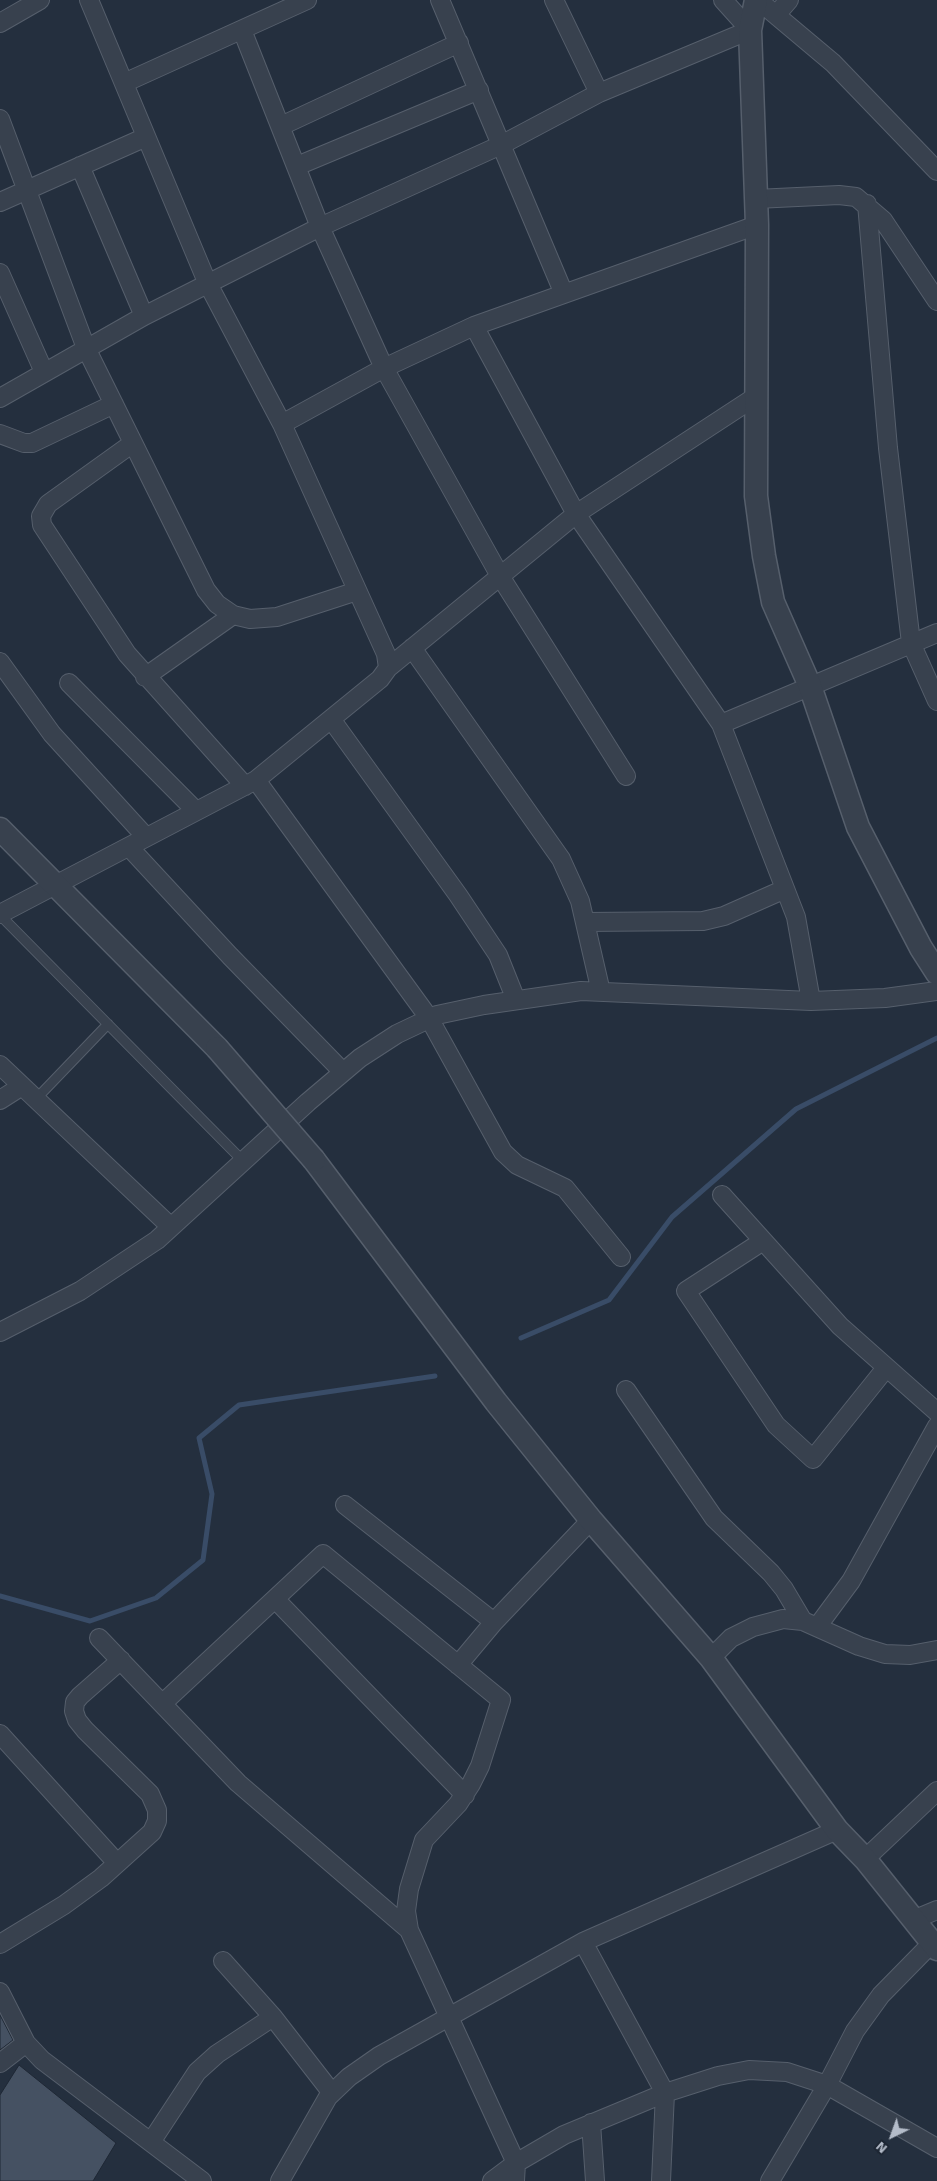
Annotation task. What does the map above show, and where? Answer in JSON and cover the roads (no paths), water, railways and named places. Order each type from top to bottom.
[{"type":"street","points":[[0,23],[40,0]]},
{"type":"street","points":[[89,0],[207,282],[282,424],[386,654],[388,668]]},
{"type":"street","points":[[124,83],[307,0]]},
{"type":"street","points":[[440,0],[564,294]]},
{"type":"street","points":[[554,0],[599,93]]},
{"type":"street","points":[[723,0],[750,30]]},
{"type":"street","points":[[937,172],[834,63],[757,0],[750,30],[757,225],[758,395],[756,496],[764,556],[773,602],[810,686],[858,827],[921,948],[937,973]]},
{"type":"street","points":[[776,15],[789,0]]},
{"type":"street","points":[[242,30],[320,227],[384,368],[500,576],[626,776]]},
{"type":"street","points":[[1,396],[207,282],[320,227],[501,145],[599,93],[750,30]]},
{"type":"street","points":[[281,126],[459,43]]},
{"type":"street","points":[[297,166],[479,90]]},
{"type":"street","points":[[0,119],[28,189],[86,348],[206,590],[217,604],[233,615],[250,619],[278,617],[357,591]]},
{"type":"street","points":[[0,202],[146,137]]},
{"type":"street","points":[[80,166],[144,316]]},
{"type":"street","points":[[756,199],[838,195],[856,197],[867,204],[883,220],[937,300]]},
{"type":"street","points":[[867,204],[888,448],[911,643],[937,701]]},
{"type":"street","points":[[282,424],[384,368],[474,326],[757,225]]},
{"type":"street","points":[[0,273],[44,372]]},
{"type":"street","points":[[474,326],[576,514],[721,724],[796,917],[811,1000]]},
{"type":"street","points":[[0,915],[251,783],[380,679],[388,668],[576,514],[758,395]]},
{"type":"street","points":[[0,434],[24,443],[32,443],[114,404]]},
{"type":"street","points":[[133,443],[48,504],[40,516],[42,525],[55,547],[127,654],[145,677],[251,783],[429,1018],[503,1152],[517,1165],[565,1188],[620,1258]]},
{"type":"street","points":[[145,677],[233,615]]},
{"type":"street","points":[[721,724],[937,633]]},
{"type":"street","points":[[412,648],[561,859],[580,901],[601,992]]},
{"type":"street","points":[[0,662],[52,734],[146,837]]},
{"type":"street","points":[[70,683],[196,811]]},
{"type":"street","points":[[331,719],[458,895],[498,955],[516,1000]]},
{"type":"street","points":[[0,829],[217,1048],[314,1160],[496,1402],[591,1520],[712,1658],[837,1830],[865,1859],[934,1946],[881,1995],[855,2031],[827,2085],[770,2181]]},
{"type":"street","points":[[129,846],[230,956],[343,1072]]},
{"type":"street","points":[[585,922],[703,921],[724,916],[785,889]]},
{"type":"street","points":[[0,1332],[80,1291],[157,1240],[360,1058],[397,1034],[437,1014],[581,991],[811,1000],[884,998],[937,991]]},
{"type":"street","points":[[0,1065],[171,1227]]},
{"type":"street","points":[[0,1100],[22,1086]]},
{"type":"street","points":[[722,1195],[840,1326],[937,1412]]},
{"type":"street","points":[[763,1241],[686,1292],[776,1425],[813,1459],[886,1368]]},
{"type":"street","points":[[626,1390],[714,1518],[771,1573],[810,1624]]},
{"type":"street","points":[[810,1624],[851,1581],[937,1426]]},
{"type":"street","points":[[345,1505],[494,1622]]},
{"type":"street","points":[[458,1665],[494,1622],[591,1520]]},
{"type":"street","points":[[163,1703],[323,1554],[501,1700],[480,1766],[465,1795],[424,1840],[409,1889],[406,1911],[409,1930],[516,2163],[515,2181]]},
{"type":"street","points":[[275,1599],[465,1795]]},
{"type":"street","points":[[712,1658],[732,1638],[753,1627],[783,1619],[810,1624],[859,1646],[885,1654],[910,1655],[937,1650]]},
{"type":"street","points":[[99,1638],[238,1783],[409,1930]]},
{"type":"street","points":[[0,1944],[64,1905],[117,1863],[152,1832],[157,1820],[158,1810],[150,1794],[85,1730],[77,1720],[74,1710],[80,1696],[121,1660]]},
{"type":"street","points":[[0,1734],[117,1863]]},
{"type":"street","points":[[865,1859],[937,1791]]},
{"type":"street","points":[[280,2181],[332,2093],[349,2077],[379,2056],[583,1942],[837,1830]]},
{"type":"street","points":[[913,1920],[937,1910]]},
{"type":"street","points":[[583,1942],[665,2093],[661,2181]]},
{"type":"street","points":[[223,1961],[273,2017],[332,2093]]},
{"type":"street","points":[[0,1992],[26,2043],[42,2060],[202,2181]]},
{"type":"street","points":[[151,2142],[197,2072],[217,2054],[273,2017]]},
{"type":"street","points":[[0,2063],[26,2043]]},
{"type":"street","points":[[492,2181],[516,2163],[564,2135],[665,2093],[718,2076],[749,2070],[787,2072],[827,2085],[937,2148]]},
{"type":"street","points":[[592,2123],[595,2181]]},
{"type":"lane","points":[[0,915],[243,1161]]},
{"type":"lane","points":[[36,1099],[108,1024]]},
{"type":"waterway","points":[[521,1338],[609,1300],[672,1217],[796,1109],[937,1038]]},
{"type":"waterway","points":[[0,1596],[90,1621],[156,1598],[203,1560],[212,1494],[199,1438],[239,1405],[435,1376]]}]
